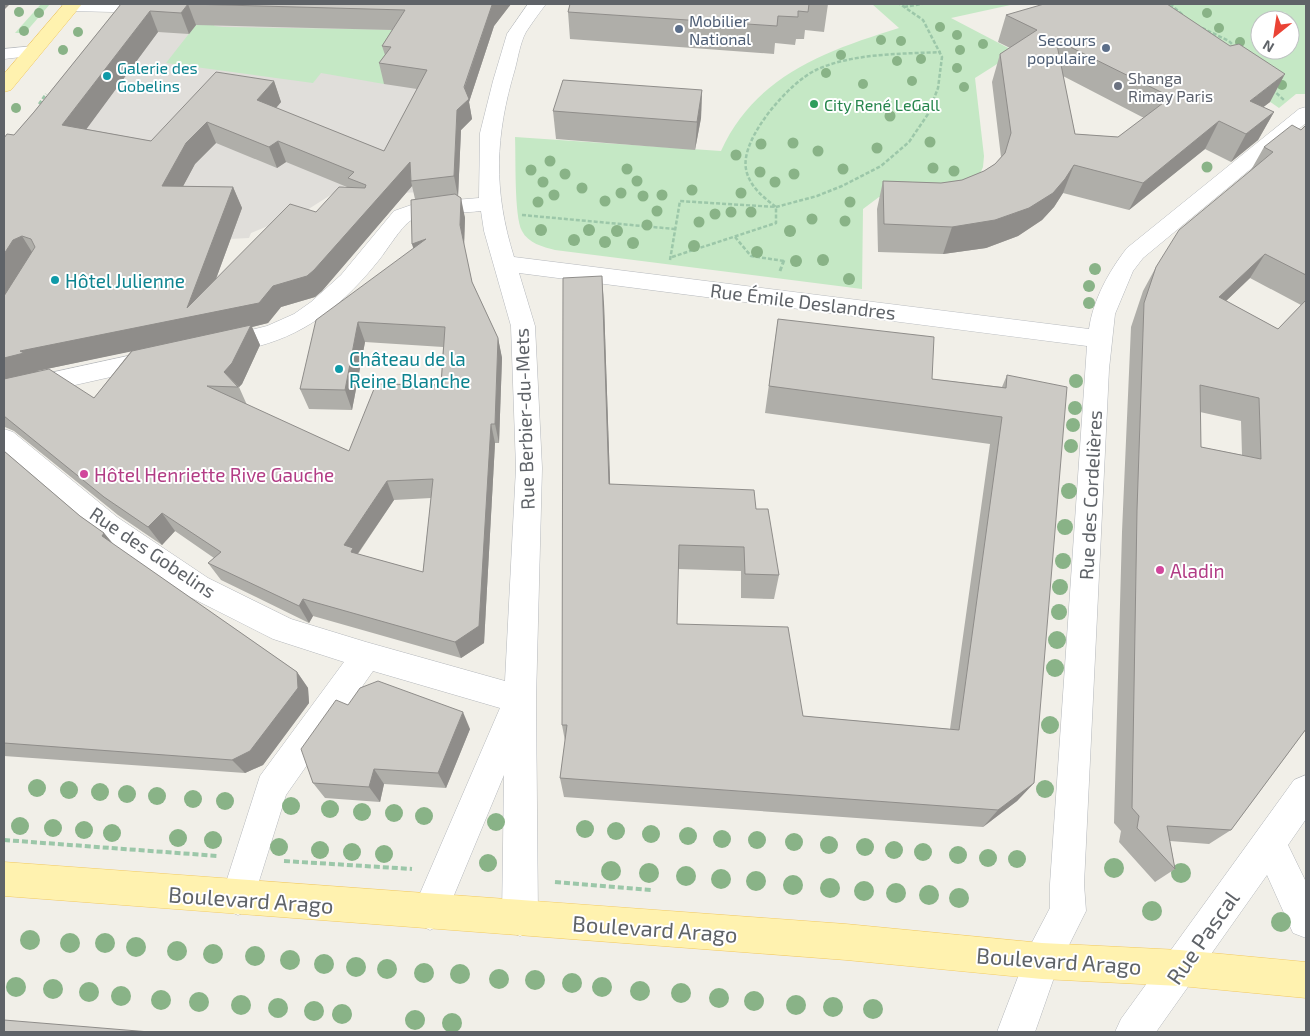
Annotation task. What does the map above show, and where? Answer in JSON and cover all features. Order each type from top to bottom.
[{"type":"main road","points":[[4,86],[72,5]]},
{"type":"main road","name":"Boulevard Arago","points":[[4,880],[846,942],[1042,960],[1180,968],[1306,980]]},
{"type":"street","name":"Rue Berbier-du-Mets","points":[[520,918],[520,699],[530,468],[524,326],[490,209],[490,133],[502,81],[516,34],[537,4]]},
{"type":"street","points":[[72,5],[175,8]]},
{"type":"street","points":[[4,54],[34,51]]},
{"type":"street","name":"Rue des Cordelières","points":[[1042,960],[1068,910],[1068,874],[1103,314],[1123,269],[1135,253],[1306,113]]},
{"type":"street","points":[[4,392],[262,336],[299,322],[337,295],[402,216],[408,212],[417,210],[490,209]]},
{"type":"street","name":"Rue Émile Deslandres","points":[[506,264],[1100,339]]},
{"type":"street","name":"Rue des Gobelins","points":[[4,439],[107,525],[198,586],[284,630],[366,656],[520,699]]},
{"type":"street","points":[[238,898],[272,787],[366,656]]},
{"type":"street","name":"Rue Berbier-du-Mets","points":[[430,912],[520,699]]},
{"type":"street","name":"Rue Pascal","points":[[1134,1032],[1306,791]]},
{"type":"street","points":[[1269,843],[1306,920]]},
{"type":"street","points":[[1016,1032],[1042,960]]},
{"type":"path","points":[[669,264],[680,201],[776,207],[817,196],[842,186],[881,166],[909,142],[928,114],[938,88],[942,72],[941,52],[923,20],[900,4]]},
{"type":"path","points":[[903,7],[922,4]]},
{"type":"path","points":[[1170,4],[1183,15]]},
{"type":"path","points":[[1198,27],[1229,41],[1238,51]]},
{"type":"path","points":[[776,207],[763,198],[749,177],[744,159],[750,138],[761,120],[788,92],[815,71],[859,57],[941,52]]},
{"type":"path","points":[[1268,84],[1287,102]]},
{"type":"path","points":[[39,104],[46,94]]},
{"type":"path","points":[[670,258],[776,223],[776,207]]},
{"type":"path","points":[[490,209],[518,214],[675,229]]},
{"type":"path","points":[[735,237],[751,256],[784,260],[782,272],[772,270]]},
{"type":"path","points":[[670,258],[679,259]]},
{"type":"path","name":"Boulevard Arago","points":[[4,840],[386,868]]},
{"type":"shaded area","points":[[369,4],[511,4],[494,26],[466,111],[471,119],[461,127],[458,197],[425,192],[397,193],[359,177],[307,210],[251,233],[249,238],[229,239],[4,176],[125,19]]},
{"type":"green space","points":[[41,4],[50,4],[25,33],[15,33]]},
{"type":"green space","points":[[872,4],[1015,4],[951,18],[1016,52],[975,78],[984,156],[983,167],[979,176],[914,201],[879,197],[863,209],[862,289],[555,250],[536,244],[528,239],[522,231],[518,213],[515,137],[721,151],[735,125],[753,103],[773,85],[819,57],[899,28]]},
{"type":"green space","points":[[1129,4],[1306,4],[1306,94],[1296,94],[1279,108]]},
{"type":"green space","points":[[202,17],[220,18],[214,26],[223,27],[409,30],[396,68],[384,84],[321,73],[313,83],[166,63]]},
{"type":"building","points":[[121,4],[188,4],[493,4],[464,87],[469,99],[457,110],[454,176],[411,181],[410,162],[314,270],[307,276],[273,286],[259,303],[20,351],[24,353],[4,358],[4,296],[35,247],[31,239],[22,236],[13,240],[4,254],[4,138],[7,134],[14,135]],"holes":[[[188,4],[405,10],[382,46],[391,47],[379,63],[427,70],[384,151],[257,100],[274,81],[216,72],[151,141],[62,125],[150,11],[181,13]],[[207,122],[269,147],[278,141],[354,172],[348,178],[366,185],[365,188],[339,187],[316,212],[290,204],[187,308],[233,187],[162,186],[186,143]]]},
{"type":"building","points":[[570,4],[809,4],[808,12],[798,11],[798,17],[778,16],[777,26],[568,12]]},
{"type":"building","points":[[1044,4],[1167,4],[1230,46],[1239,44],[1250,51],[1250,60],[1264,60],[1285,74],[1250,101],[1274,112],[1246,134],[1219,121],[1143,183],[1074,165],[1053,193],[1029,208],[995,220],[952,227],[884,224],[883,181],[941,183],[962,180],[984,171],[995,164],[1005,153],[1011,133],[1000,54],[1037,30],[1006,15]],"holes":[[[1056,40],[1171,97],[1118,137],[1075,134]]]},
{"type":"building","points":[[563,80],[702,90],[697,122],[553,111]]},
{"type":"building","points":[[1292,125],[1301,130],[1306,125],[1306,275],[1265,254],[1219,297],[1278,329],[1306,300],[1306,729],[1231,830],[1167,826],[1175,869],[1137,828],[1139,816],[1132,808],[1137,510],[1144,303],[1156,267],[1179,230],[1273,152],[1264,147]],"holes":[[[1200,385],[1259,398],[1261,459],[1201,447]]]},
{"type":"building","points":[[455,194],[461,198],[460,225],[472,282],[498,338],[495,424],[491,424],[479,626],[455,642],[303,599],[299,606],[208,563],[221,552],[162,513],[148,527],[104,497],[4,416],[4,379],[49,369],[94,398],[132,351],[251,325],[232,363],[224,372],[238,387],[207,386],[349,451],[376,384],[441,385],[445,327],[358,322],[345,390],[300,389],[316,320],[426,239],[412,244],[411,200]],"holes":[[[433,479],[423,572],[351,552],[353,548],[344,545],[387,481]]]},
{"type":"building","points":[[602,276],[609,484],[754,490],[756,509],[768,509],[779,575],[745,574],[744,547],[679,545],[677,624],[788,627],[803,716],[959,730],[1002,417],[769,386],[778,319],[934,337],[932,379],[1006,388],[1007,375],[1067,387],[1034,783],[998,810],[560,778],[567,725],[562,725],[563,278]]},
{"type":"building","points":[[4,451],[80,516],[104,533],[102,536],[297,672],[298,688],[250,751],[232,760],[4,743]]},
{"type":"building","points":[[378,681],[463,712],[438,773],[374,769],[369,787],[313,783],[301,749],[336,700],[348,705],[360,688]]},
{"type":"building","points":[[4,1020],[150,1032],[4,1032]]},
{"type":"place","name":"Mobilier National","points":[[679,29]]},
{"type":"place","name":"Secours populaire","points":[[1106,48]]},
{"type":"place","name":"Galerie des Gobelins","points":[[107,76]]},
{"type":"place","name":"Shanga Rimay Paris","points":[[1118,86]]},
{"type":"place","name":"City René LeGall","points":[[814,104]]},
{"type":"place","name":"Hôtel Julienne","points":[[55,280]]},
{"type":"place","name":"Château de la Reine Blanche","points":[[339,369]]},
{"type":"place","name":"Hôtel Henriette Rive Gauche","points":[[84,474]]},
{"type":"place","name":"Aladin","points":[[1160,570]]}]
